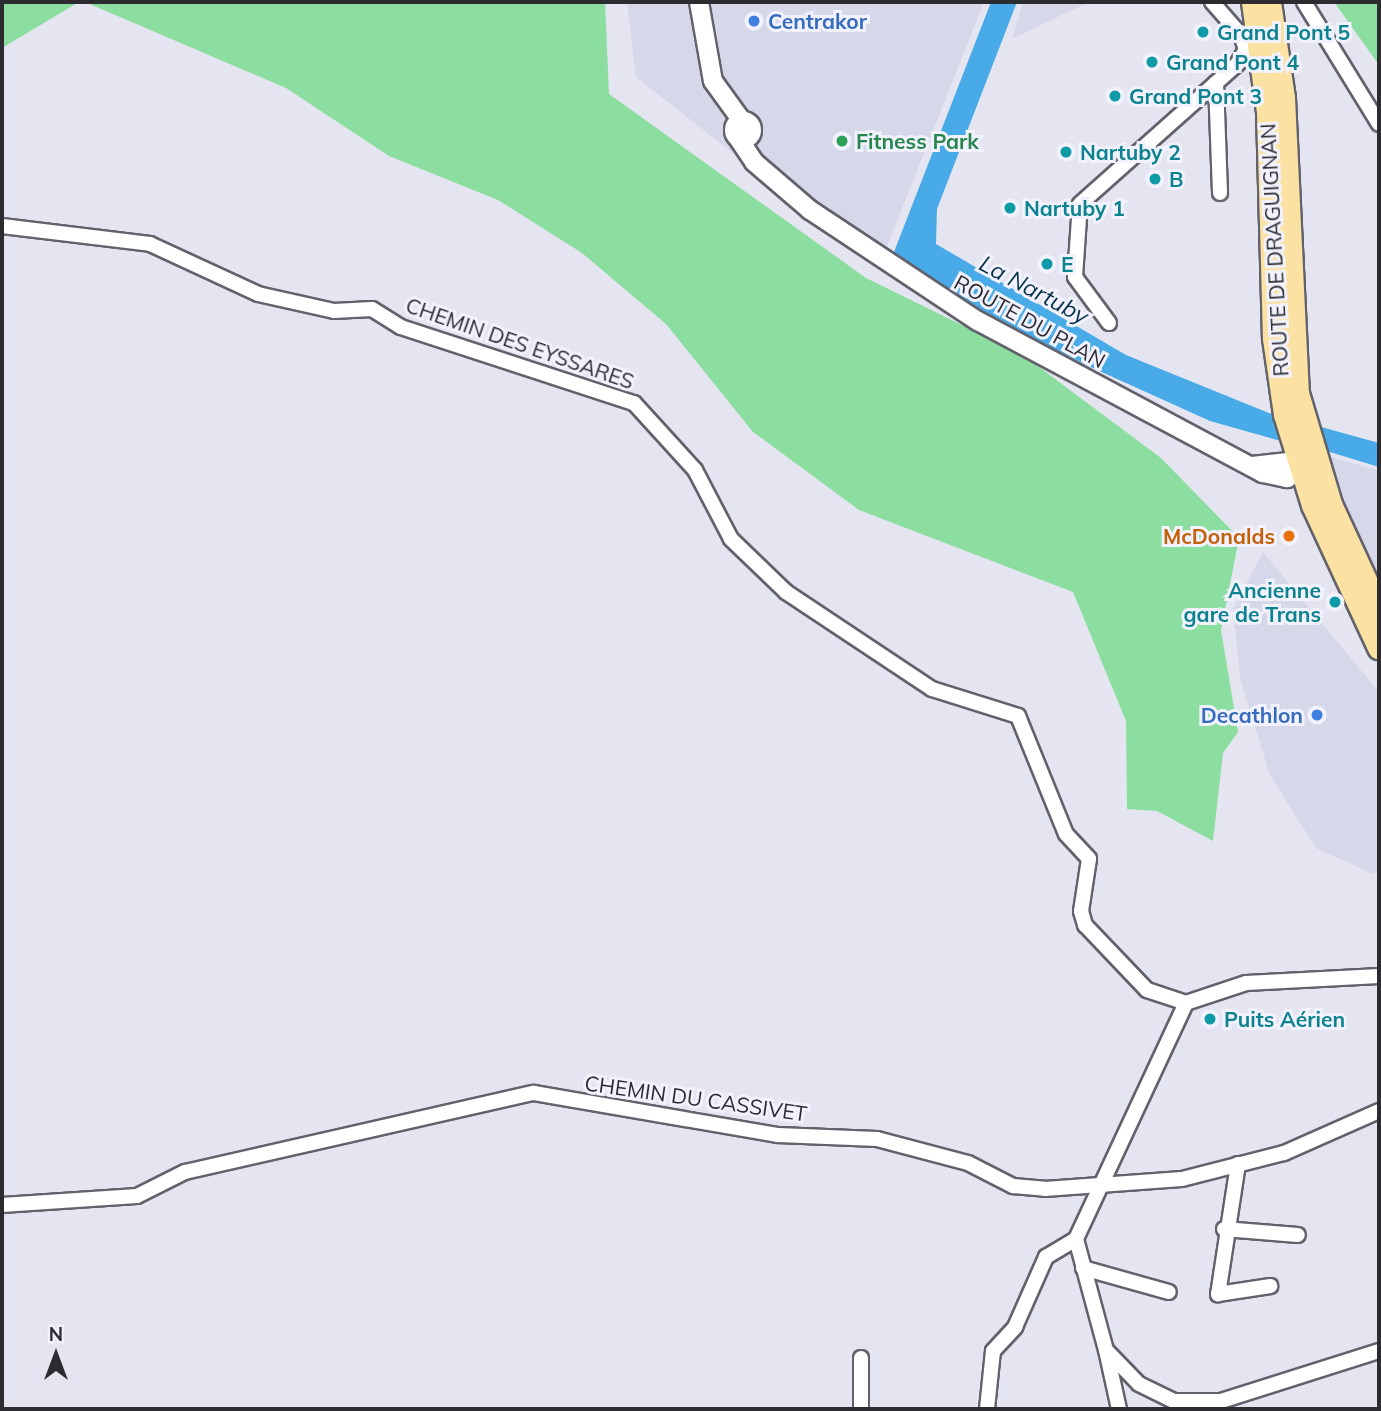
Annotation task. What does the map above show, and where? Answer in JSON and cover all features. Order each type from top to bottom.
[{"type":"main road","name":"ROUTE DE DRAGUIGNAN","points":[[1253,2],[1268,111],[1274,338],[1304,459],[1351,589],[1379,647]]},
{"type":"main road","name":"ROUTE DE DRAGUIGNAN","points":[[1269,2],[1283,98],[1294,418]]},
{"type":"main road","name":"ROUTE DE DRAGUIGNAN","points":[[1304,459],[1379,610]]},
{"type":"street","name":"ROUTE DU PLAN","points":[[699,2],[721,99],[765,171],[882,261],[978,321],[1252,466],[1304,459]]},
{"type":"street","points":[[1109,323],[1075,277],[1080,204],[1216,83],[1246,49],[1212,2]]},
{"type":"street","points":[[1304,2],[1379,124]]},
{"type":"street","points":[[1216,83],[1220,192]]},
{"type":"street","name":"CHEMIN DES EYSSARES","points":[[2,226],[150,244],[258,294],[334,311],[372,309],[401,327],[634,403],[695,470],[731,540],[786,592],[932,689],[1018,716],[1066,834],[1089,859],[1081,911],[1085,925],[1147,990],[1186,1003]]},
{"type":"street","points":[[1351,589],[1379,630]]},
{"type":"street","points":[[987,1409],[993,1351],[1015,1326],[1046,1257],[1076,1239],[1105,1188],[1186,1003],[1246,983],[1379,976]]},
{"type":"street","name":"CHEMIN DU CASSIVET","points":[[2,1205],[137,1196],[185,1172],[534,1093],[778,1135],[877,1139],[968,1163],[1013,1186],[1105,1188],[1182,1179],[1284,1153],[1379,1111]]},
{"type":"street","points":[[1238,1164],[1224,1229],[1218,1294],[1270,1286]]},
{"type":"street","points":[[1224,1229],[1298,1235]]},
{"type":"street","points":[[1076,1239],[1119,1409]]},
{"type":"street","points":[[1083,1268],[1169,1292]]},
{"type":"street","points":[[1106,1350],[1154,1393],[1174,1401],[1221,1405],[1379,1351]]},
{"type":"street","points":[[860,1409],[861,1357]]},
{"type":"shaded area","points":[[627,2],[984,2],[884,254],[757,172],[636,77]]},
{"type":"shaded area","points":[[1023,2],[1089,2],[1012,39]]},
{"type":"shaded area","points":[[1322,454],[1379,471],[1379,579],[1366,565]]},
{"type":"shaded area","points":[[1263,552],[1379,692],[1379,871],[1373,874],[1316,848],[1270,775],[1240,678],[1233,610]]},
{"type":"green space","points":[[2,2],[79,2],[2,48]]},
{"type":"green space","points":[[85,2],[605,2],[609,94],[866,278],[1023,355],[1161,458],[1239,538],[1221,630],[1238,732],[1223,753],[1213,841],[1157,811],[1127,809],[1126,721],[1073,592],[859,510],[753,432],[666,324],[582,253],[498,200],[389,156],[286,88]]},
{"type":"green space","points":[[1334,2],[1379,2],[1379,65]]},
{"type":"water","points":[[991,2],[1017,2],[937,209],[936,244],[1126,355],[1274,415],[1281,441],[1210,421],[1084,364],[972,307],[894,252]]},
{"type":"water","points":[[1314,425],[1379,443],[1379,467],[1320,449]]},
{"type":"place","name":"Centrakor","points":[[754,21]]},
{"type":"place","name":"Grand Pont 5","points":[[1203,32]]},
{"type":"place","name":"Grand Pont 4","points":[[1152,62]]},
{"type":"place","name":"Grand Pont 3","points":[[1115,96]]},
{"type":"place","name":"Fitness Park","points":[[842,141]]},
{"type":"place","name":"Nartuby 2","points":[[1066,152]]},
{"type":"place","name":"B","points":[[1155,179]]},
{"type":"place","name":"Nartuby 1","points":[[1010,208]]},
{"type":"place","name":"E","points":[[1047,264]]},
{"type":"place","name":"McDonalds","points":[[1289,536]]},
{"type":"place","name":"Ancienne gare de Trans","points":[[1335,602]]},
{"type":"place","name":"Decathlon","points":[[1317,715]]},
{"type":"place","name":"Puits Aérien","points":[[1210,1019]]},
{"type":"water label","name":"La Nartuby","points":[[1034,290]]}]
